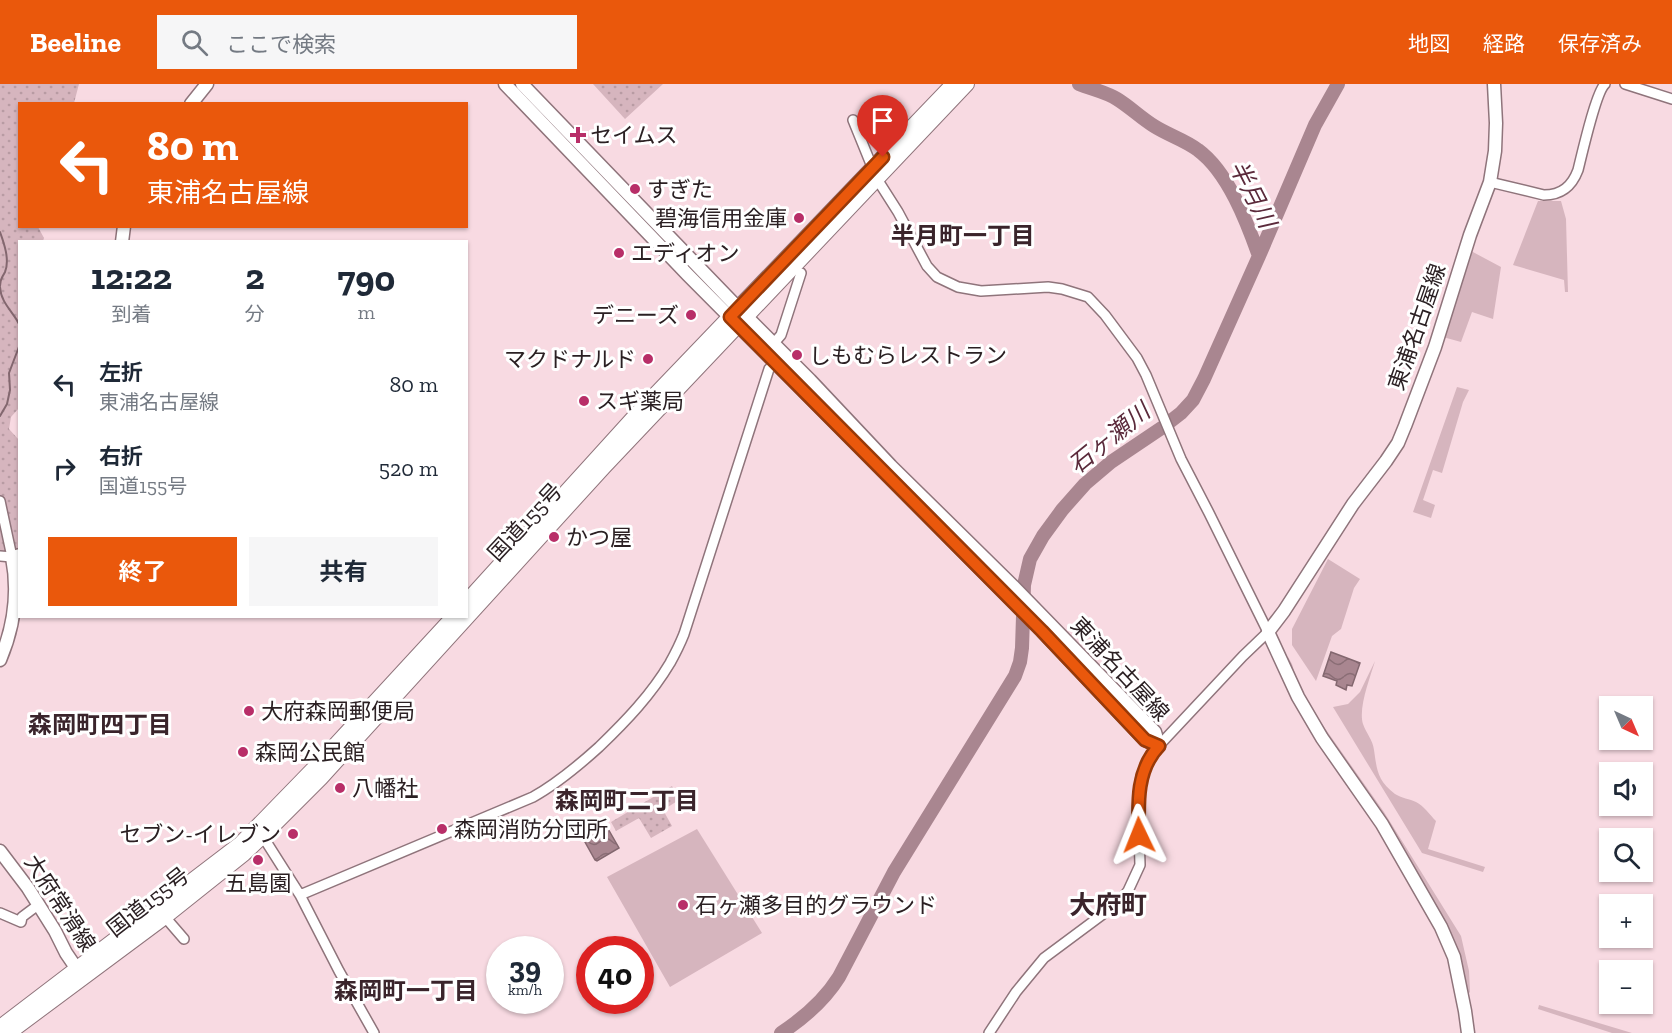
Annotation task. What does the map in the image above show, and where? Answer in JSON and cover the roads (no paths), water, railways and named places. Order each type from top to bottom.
[{"type":"highway","name":"国道155号","points":[[875,174],[953,84]]},
{"type":"highway","name":"国道155号","points":[[468,617],[739,316],[875,174],[968,84]]},
{"type":"highway","name":"国道155号","points":[[468,600],[643,407],[739,316]]},
{"type":"highway","name":"国道155号","points":[[0,1027],[165,917],[244,854],[312,770],[451,618]]},
{"type":"highway","name":"国道155号","points":[[9,1033],[241,843],[260,832],[321,778],[467,618]]},
{"type":"main road","points":[[193,102],[207,84]]},
{"type":"main road","name":"東浦名古屋線","points":[[505,84],[688,275],[774,343],[891,466],[1013,586],[1155,732],[1159,746]]},
{"type":"main road","name":"東浦名古屋線","points":[[522,84],[739,316],[776,362],[1042,631],[1145,740],[1159,746]]},
{"type":"main road","name":"東浦名古屋線","points":[[1268,632],[1353,504],[1398,443],[1435,347],[1470,235],[1490,182],[1495,151],[1494,84]]},
{"type":"main road","points":[[0,660],[9,639],[14,614],[15,578],[10,556]]},
{"type":"main road","points":[[1268,632],[1298,697],[1322,738],[1382,824],[1441,927],[1454,957],[1468,1033]]},
{"type":"main road","name":"大府常滑線","points":[[0,850],[55,931],[66,953],[80,973]]},
{"type":"street","points":[[1490,182],[1544,195],[1561,193],[1574,179],[1578,170],[1598,98],[1605,84]]},
{"type":"street","points":[[1625,84],[1672,99]]},
{"type":"street","points":[[853,120],[875,174],[927,266],[936,277],[958,287],[981,291],[1048,287],[1062,289],[1088,297],[1105,315],[1139,362],[1190,478],[1268,632],[1152,753],[1141,777],[1138,801],[1140,865],[1128,891],[1103,915],[1044,958],[1016,992],[989,1033]]},
{"type":"street","points":[[774,343],[781,335],[801,273]]},
{"type":"street","points":[[300,895],[542,792],[576,768],[626,721],[651,692],[671,662],[684,634],[769,369],[776,362]]},
{"type":"street","points":[[0,501],[10,556]]},
{"type":"street","points":[[260,832],[300,895],[339,972],[374,1033]]},
{"type":"street","points":[[0,913],[21,922],[22,917],[38,905]]},
{"type":"street","points":[[165,917],[184,939]]},
{"type":"water","points":[[1331,652],[1360,663],[1352,686],[1347,685],[1346,690],[1336,685],[1337,681],[1323,676]]},
{"type":"water","points":[[607,827],[619,848],[597,861],[585,840]]},
{"type":"waterway","name":"半月川","points":[[1079,84],[1117,99],[1149,123],[1193,146],[1209,159],[1235,198],[1259,256]]},
{"type":"waterway","name":"石ヶ瀬川","points":[[781,1033],[813,1008],[839,977],[894,872],[1015,676],[1022,648],[1024,585],[1030,559],[1043,536],[1085,484],[1111,462],[1163,427],[1193,400],[1259,256],[1315,125],[1338,84]]},
{"type":"waterway","points":[[0,232],[7,262],[0,286]]},
{"type":"waterway","points":[[0,287],[5,303],[18,323]]},
{"type":"waterway","points":[[0,416],[7,404],[10,390],[9,373],[18,349]]},
{"type":"place","name":"セイムス","points":[[578,135]]},
{"type":"place","name":"すぎた","points":[[635,189]]},
{"type":"place","name":"碧海信用金庫","points":[[799,218]]},
{"type":"place","name":"エディオン","points":[[619,253]]},
{"type":"place","name":"デニーズ","points":[[691,315]]},
{"type":"place","name":"しもむらレストラン","points":[[797,355]]},
{"type":"place","name":"マクドナルド","points":[[648,359]]},
{"type":"place","name":"スギ薬局","points":[[584,401]]},
{"type":"place","name":"かつ屋","points":[[554,537]]},
{"type":"place","name":"大府森岡郵便局","points":[[249,711]]},
{"type":"place","name":"森岡公民館","points":[[243,752]]},
{"type":"place","name":"八幡社","points":[[340,788]]},
{"type":"place","name":"森岡消防分団所","points":[[442,829]]},
{"type":"place","name":"セブン-イレブン","points":[[293,834]]},
{"type":"place","name":"五島園","points":[[258,860]]},
{"type":"place","name":"石ヶ瀬多目的グラウンド","points":[[683,905]]},
{"type":"district","name":"半月町一丁目","points":[[963,235]]},
{"type":"district","name":"森岡町四丁目","points":[[100,724]]},
{"type":"district","name":"森岡町二丁目","points":[[627,800]]},
{"type":"district","name":"大府町","points":[[1108,905]]},
{"type":"district","name":"森岡町一丁目","points":[[406,990]]}]
